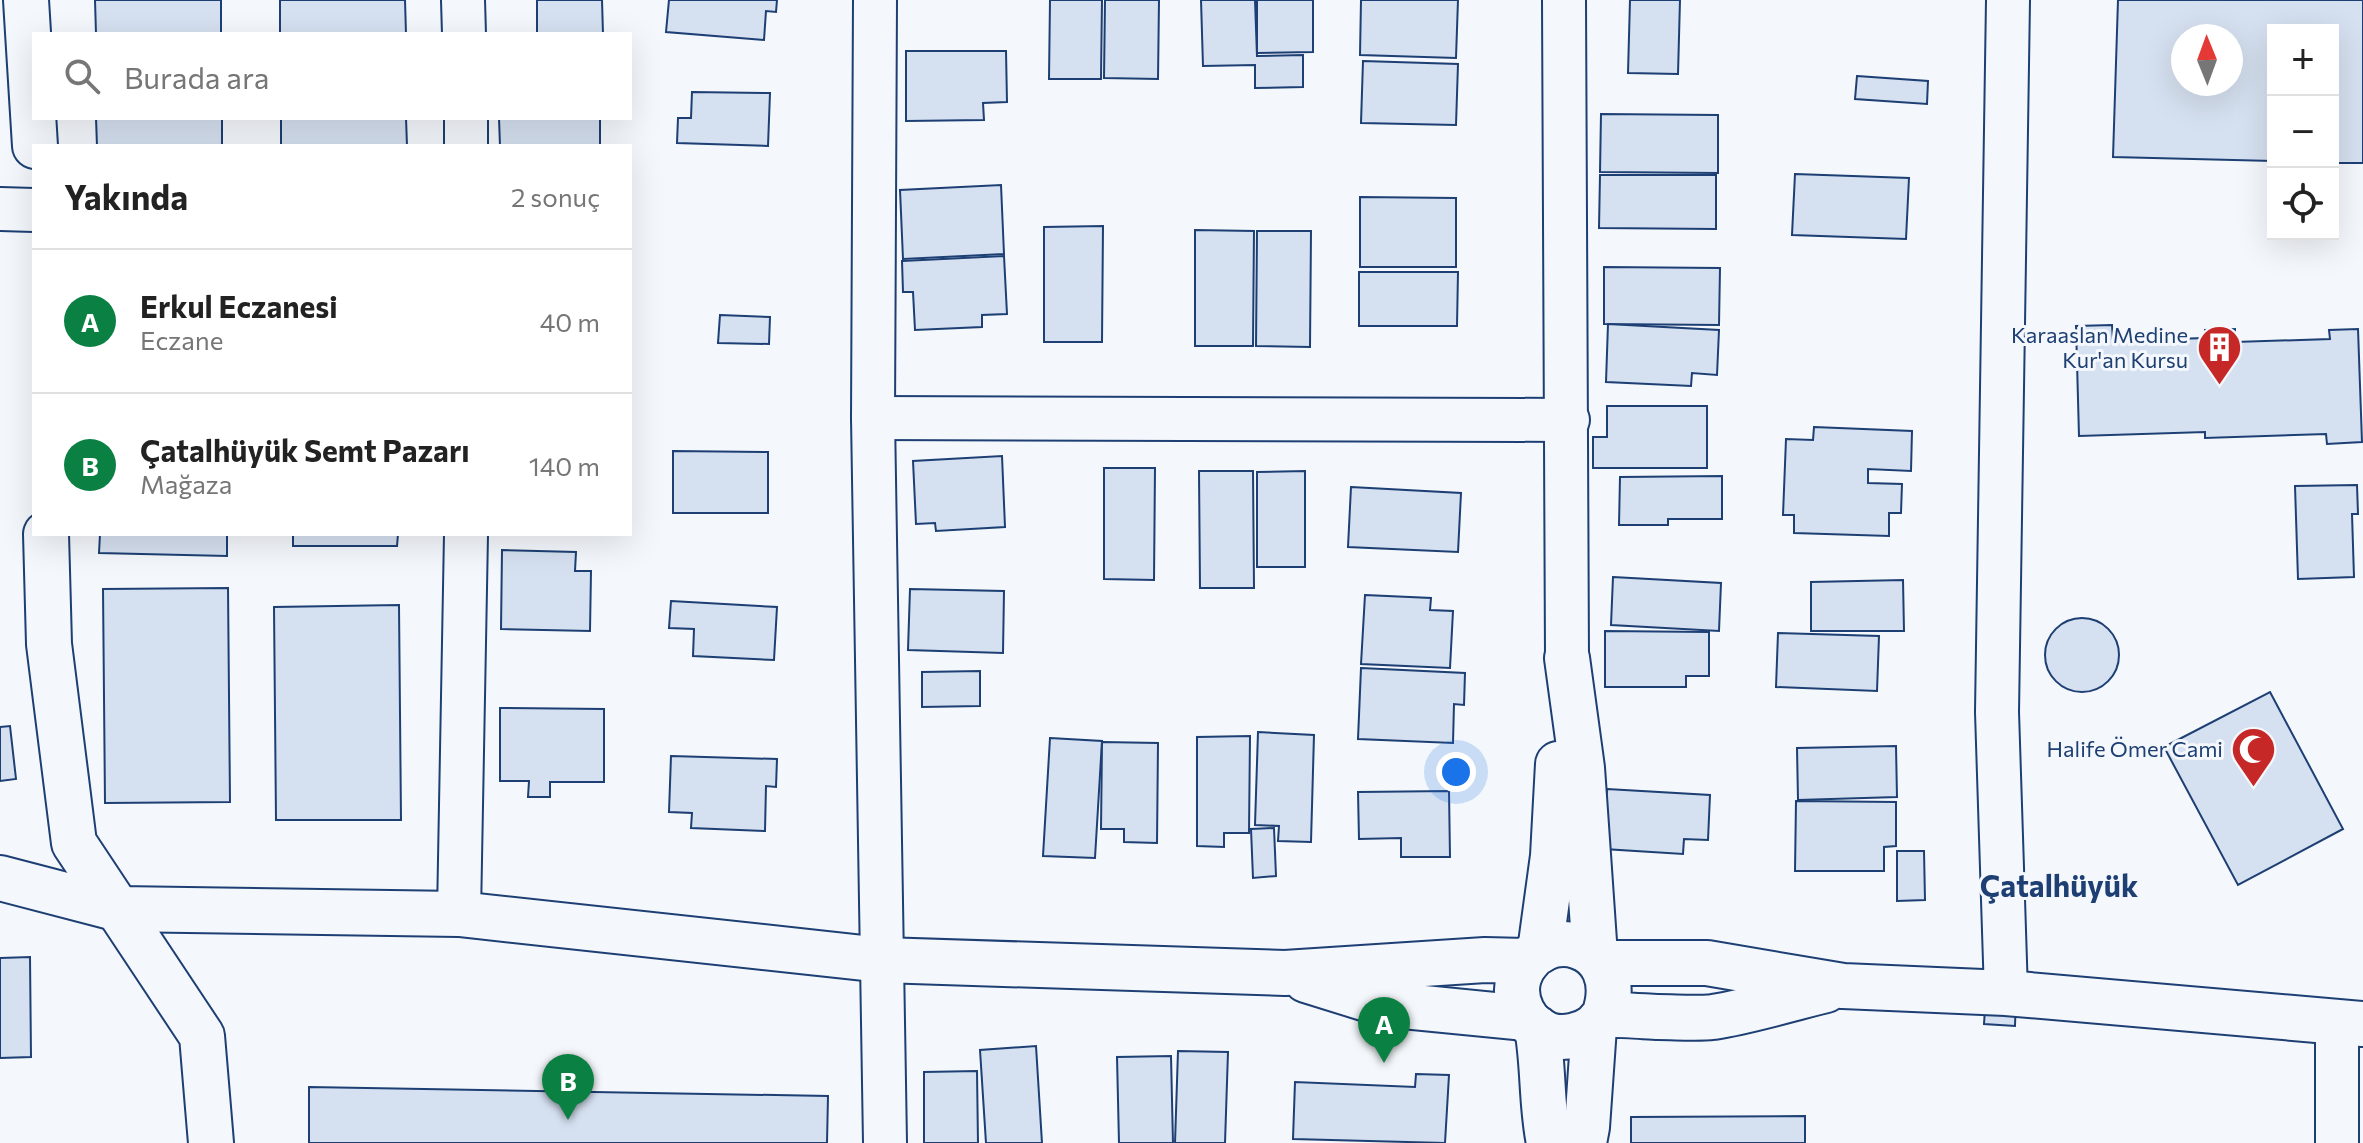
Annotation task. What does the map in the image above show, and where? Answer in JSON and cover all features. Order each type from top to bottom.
[{"type":"street","points":[[26,0],[32,97]]},
{"type":"street","points":[[463,0],[464,32]]},
{"type":"street","points":[[875,0],[873,418],[885,1143]]},
{"type":"street","points":[[1534,956],[1553,856],[1567,658],[1564,0]]},
{"type":"street","points":[[2006,993],[1997,712],[2008,0]]},
{"type":"street","points":[[33,120],[35,144]]},
{"type":"street","points":[[466,120],[466,144]]},
{"type":"street","points":[[0,209],[32,210]]},
{"type":"street","points":[[873,418],[1568,420]]},
{"type":"street","points":[[46,536],[49,644],[74,843],[202,1036],[211,1143]]},
{"type":"street","points":[[459,914],[466,536]]},
{"type":"street","points":[[1567,658],[1582,768],[1598,959],[1610,986],[1609,1001],[1599,1022],[1584,1143]]},
{"type":"street","points":[[0,878],[119,909],[459,914],[882,960],[1285,973],[1534,956]]},
{"type":"street","points":[[1549,1143],[1544,1121],[1542,1057],[1531,1023],[1519,1004],[1517,989],[1520,974],[1534,956],[1554,945],[1568,944],[1582,948],[1598,959],[1707,963],[1843,986],[2006,993],[2350,1023],[2337,1143]]},
{"type":"street","points":[[1285,973],[1383,1004],[1531,1023],[1550,1036],[1565,1037],[1581,1035],[1599,1022],[1711,1017],[1843,986]]},
{"type":"building","points":[[95,0],[221,0],[221,32],[96,32]]},
{"type":"building","points":[[280,0],[405,0],[406,32],[280,32]]},
{"type":"building","points":[[537,0],[602,0],[603,32],[537,32]]},
{"type":"building","points":[[669,0],[777,0],[776,12],[766,11],[764,40],[666,32]]},
{"type":"building","points":[[1050,0],[1102,0],[1101,79],[1049,79]]},
{"type":"building","points":[[1105,0],[1159,0],[1158,79],[1104,78]]},
{"type":"building","points":[[1201,0],[1255,0],[1257,56],[1303,55],[1303,87],[1255,88],[1255,65],[1203,66]]},
{"type":"building","points":[[1257,0],[1313,0],[1313,52],[1257,53]]},
{"type":"building","points":[[1361,0],[1458,0],[1456,58],[1360,55]]},
{"type":"building","points":[[1630,0],[1680,0],[1678,74],[1628,73]]},
{"type":"building","points":[[2118,0],[2363,0],[2363,163],[2339,163],[2339,24],[2267,24],[2267,161],[2113,157]]},
{"type":"building","points":[[906,51],[1006,51],[1007,102],[983,103],[984,120],[906,121]]},
{"type":"building","points":[[1363,61],[1458,64],[1456,125],[1361,123]]},
{"type":"building","points":[[1857,76],[1928,81],[1927,104],[1855,99]]},
{"type":"building","points":[[692,92],[770,93],[768,146],[677,143],[678,118],[691,118]]},
{"type":"building","points":[[1601,114],[1718,115],[1718,173],[1600,172]]},
{"type":"building","points":[[96,120],[222,120],[222,144],[97,144]]},
{"type":"building","points":[[281,120],[406,120],[407,144],[281,144]]},
{"type":"building","points":[[499,120],[600,120],[600,144],[500,144]]},
{"type":"building","points":[[1795,174],[1909,178],[1906,239],[1792,235]]},
{"type":"building","points":[[1600,175],[1716,175],[1716,229],[1599,228]]},
{"type":"building","points":[[1001,185],[1004,254],[903,259],[900,190]]},
{"type":"building","points":[[1360,197],[1456,198],[1456,267],[1360,267]]},
{"type":"building","points":[[1103,226],[1102,342],[1044,342],[1044,227]]},
{"type":"building","points":[[1195,230],[1254,231],[1253,346],[1195,346]]},
{"type":"building","points":[[1257,231],[1311,231],[1310,347],[1256,346]]},
{"type":"building","points":[[1004,256],[1007,314],[982,315],[982,327],[915,330],[913,292],[903,292],[902,261]]},
{"type":"building","points":[[1604,267],[1720,268],[1719,325],[1604,324]]},
{"type":"building","points":[[1359,272],[1458,272],[1457,326],[1359,326]]},
{"type":"building","points":[[720,315],[770,317],[769,344],[718,343]]},
{"type":"building","points":[[1608,324],[1719,330],[1717,375],[1692,373],[1691,386],[1606,382]]},
{"type":"building","name":"Karaaslan Medine Kur'an Kursu","points":[[2112,325],[2113,341],[2205,338],[2205,330],[2235,329],[2235,342],[2330,339],[2329,330],[2358,329],[2362,442],[2327,444],[2326,434],[2205,438],[2205,432],[2079,436],[2076,326]]},
{"type":"building","points":[[1607,406],[1707,406],[1707,468],[1593,468],[1593,437],[1607,437]]},
{"type":"building","points":[[1814,427],[1912,431],[1911,471],[1868,469],[1868,483],[1902,484],[1901,513],[1889,513],[1889,536],[1794,533],[1794,515],[1783,515],[1786,439],[1813,440]]},
{"type":"building","points":[[673,451],[768,452],[768,513],[673,513]]},
{"type":"building","points":[[1002,456],[1005,527],[936,531],[935,523],[916,524],[913,461]]},
{"type":"building","points":[[1104,468],[1155,468],[1154,580],[1104,579]]},
{"type":"building","points":[[1199,471],[1253,471],[1254,588],[1200,588]]},
{"type":"building","points":[[1305,471],[1305,567],[1257,567],[1257,472]]},
{"type":"building","points":[[1722,476],[1722,519],[1668,519],[1668,525],[1619,525],[1620,477]]},
{"type":"building","points":[[2357,485],[2358,514],[2352,514],[2354,577],[2298,579],[2295,486]]},
{"type":"building","points":[[1351,487],[1461,493],[1458,552],[1348,547]]},
{"type":"building","points":[[100,536],[227,536],[227,556],[99,553]]},
{"type":"building","points":[[293,536],[398,536],[397,546],[293,546]]},
{"type":"building","points":[[502,550],[576,552],[575,571],[591,571],[590,631],[501,629]]},
{"type":"building","points":[[1613,577],[1721,583],[1719,631],[1611,625]]},
{"type":"building","points":[[1903,580],[1904,631],[1811,631],[1811,582]]},
{"type":"building","points":[[228,588],[230,802],[105,803],[103,589]]},
{"type":"building","points":[[910,589],[1004,591],[1003,653],[908,650]]},
{"type":"building","points":[[1365,595],[1431,598],[1430,610],[1453,611],[1450,668],[1361,664]]},
{"type":"building","points":[[671,601],[777,607],[774,660],[693,656],[694,629],[669,628]]},
{"type":"building","points":[[399,605],[401,820],[276,820],[274,607]]},
{"type":"building","points":[[2082,618],[2096,621],[2108,629],[2116,641],[2119,655],[2116,669],[2108,681],[2096,689],[2082,692],[2068,689],[2056,681],[2048,669],[2045,655],[2048,641],[2056,629],[2068,621]]},
{"type":"building","points":[[1605,631],[1709,632],[1709,676],[1686,676],[1686,687],[1605,687]]},
{"type":"building","points":[[1778,633],[1879,636],[1877,691],[1776,687]]},
{"type":"building","points":[[1361,668],[1465,673],[1464,705],[1454,704],[1453,743],[1358,739]]},
{"type":"building","points":[[980,671],[980,706],[922,707],[922,672]]},
{"type":"building","name":"Halife Ömer Cami","points":[[2270,692],[2343,829],[2238,885],[2164,747]]},
{"type":"building","points":[[500,708],[604,709],[604,782],[550,782],[550,797],[528,797],[529,781],[500,781]]},
{"type":"building","points":[[10,726],[16,779],[0,781],[0,727]]},
{"type":"building","points":[[1258,732],[1314,735],[1311,842],[1278,841],[1279,826],[1255,825]]},
{"type":"building","points":[[1250,736],[1249,833],[1224,833],[1224,847],[1197,846],[1197,737]]},
{"type":"building","points":[[1050,738],[1102,741],[1095,858],[1043,856]]},
{"type":"building","points":[[1102,742],[1158,743],[1157,843],[1124,842],[1124,829],[1101,829]]},
{"type":"building","points":[[1896,746],[1897,797],[1798,800],[1797,748]]},
{"type":"building","points":[[671,756],[777,759],[776,787],[766,786],[765,831],[691,828],[692,813],[669,812]]},
{"type":"building","points":[[1607,789],[1710,795],[1708,840],[1684,839],[1683,854],[1604,849]]},
{"type":"building","points":[[1449,791],[1450,857],[1401,857],[1401,838],[1359,839],[1358,792]]},
{"type":"building","points":[[1796,801],[1896,802],[1896,846],[1884,847],[1884,871],[1795,871]]},
{"type":"building","points":[[1274,828],[1276,876],[1253,878],[1251,829]]},
{"type":"building","points":[[1897,851],[1924,851],[1925,900],[1897,901]]},
{"type":"building","points":[[30,957],[31,1057],[0,1058],[0,958]]},
{"type":"building","points":[[1986,994],[2016,995],[2015,1026],[1984,1024]]},
{"type":"building","points":[[1036,1046],[1042,1143],[986,1143],[980,1050]]},
{"type":"building","points":[[1178,1051],[1228,1052],[1225,1143],[1175,1143]]},
{"type":"building","points":[[1171,1056],[1173,1143],[1119,1143],[1117,1057]]},
{"type":"building","points":[[977,1071],[978,1143],[924,1143],[924,1072]]},
{"type":"building","points":[[1416,1074],[1449,1075],[1445,1143],[1293,1139],[1295,1082],[1415,1087]]},
{"type":"building","points":[[309,1087],[828,1096],[827,1143],[309,1143]]},
{"type":"building","points":[[1805,1116],[1805,1143],[1631,1143],[1631,1117]]},
{"type":"place","name":"Karaaslan Medine Kur'an Kursu","points":[[2219,387]]},
{"type":"place","name":"Halife Ömer Cami","points":[[2254,788]]},
{"type":"place","name":"Erkul Eczanesi","points":[[1384,1063]]},
{"type":"place","name":"Çatalhüyük Semt Pazarı","points":[[568,1120]]},
{"type":"district","name":"Çatalhüyük","points":[[2059,887]]}]
